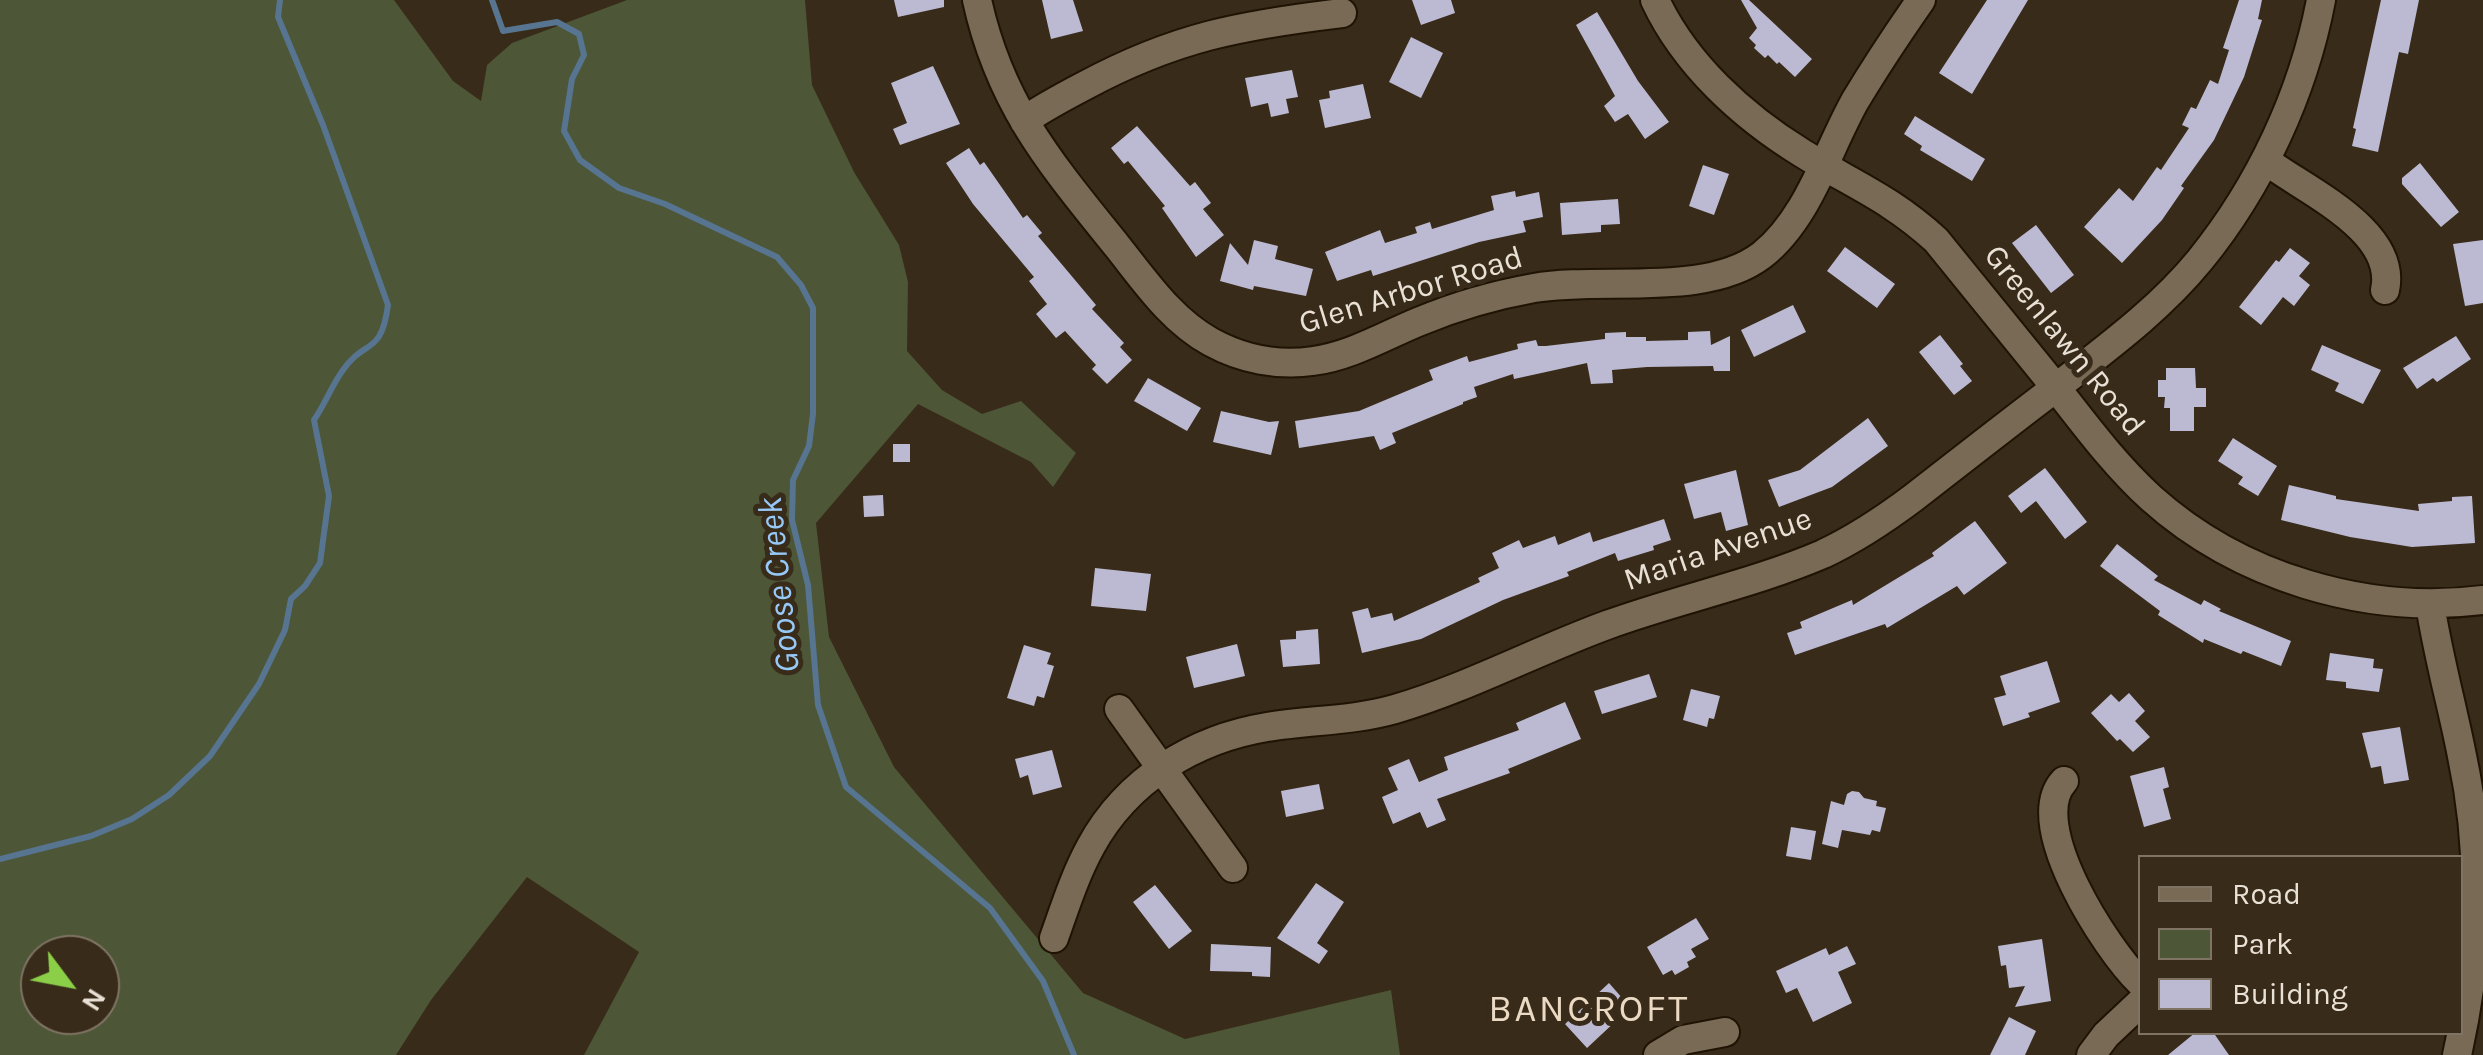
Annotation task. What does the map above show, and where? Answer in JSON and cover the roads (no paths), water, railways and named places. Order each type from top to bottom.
[{"type":"street","name":"Glen Arbor Road","points":[[976,0],[999,75],[1040,151],[1178,319],[1227,350],[1280,363],[1342,356],[1469,304],[1538,288],[1718,277],[1753,261],[1789,226],[1855,103],[1921,0]]},
{"type":"street","name":"Greenlawn Road","points":[[1655,0],[1689,54],[1722,91],[1769,132],[1906,212],[1936,240],[2111,457],[2184,525],[2282,577],[2338,593],[2430,604],[2483,600]]},
{"type":"street","name":"Maria Avenue","points":[[1054,938],[1093,843],[1137,788],[1188,751],[1230,734],[1372,714],[1428,698],[1549,646],[1640,613],[1766,576],[1826,552],[1881,521],[2156,306],[2198,262],[2229,222],[2297,91],[2321,0]]},
{"type":"street","points":[[1024,122],[1124,64],[1176,43],[1226,30],[1342,14]]},
{"type":"street","points":[[2264,160],[2324,199],[2371,240],[2388,275],[2385,290]]},
{"type":"street","points":[[2430,604],[2475,783],[2476,860],[2467,950],[2468,1006],[2463,1030]]},
{"type":"street","points":[[1119,709],[1233,868]]},
{"type":"street","points":[[2064,781],[2056,789],[2054,806],[2060,852],[2094,922],[2138,980]]},
{"type":"street","points":[[2091,1055],[2106,1034],[2138,1005]]},
{"type":"street","points":[[1658,1055],[1683,1040],[1725,1032]]},
{"type":"waterway","name":"Goose Creek","points":[[0,859],[91,836],[132,819],[169,795],[210,756],[259,684],[285,630],[291,599],[320,563],[329,496],[314,420],[343,370],[381,333],[388,305],[323,125],[278,17],[280,0]]},
{"type":"waterway","name":"Goose Creek","points":[[492,0],[503,31],[557,22],[579,34],[584,55],[572,79],[564,131],[580,160],[619,188],[665,204],[777,257],[801,285],[813,308],[813,414],[809,446],[793,480],[792,520],[808,585],[818,705],[846,787],[990,908],[1043,981],[1074,1055]]},
{"type":"district","name":"BANCROFT","points":[[1589,1010]]}]
